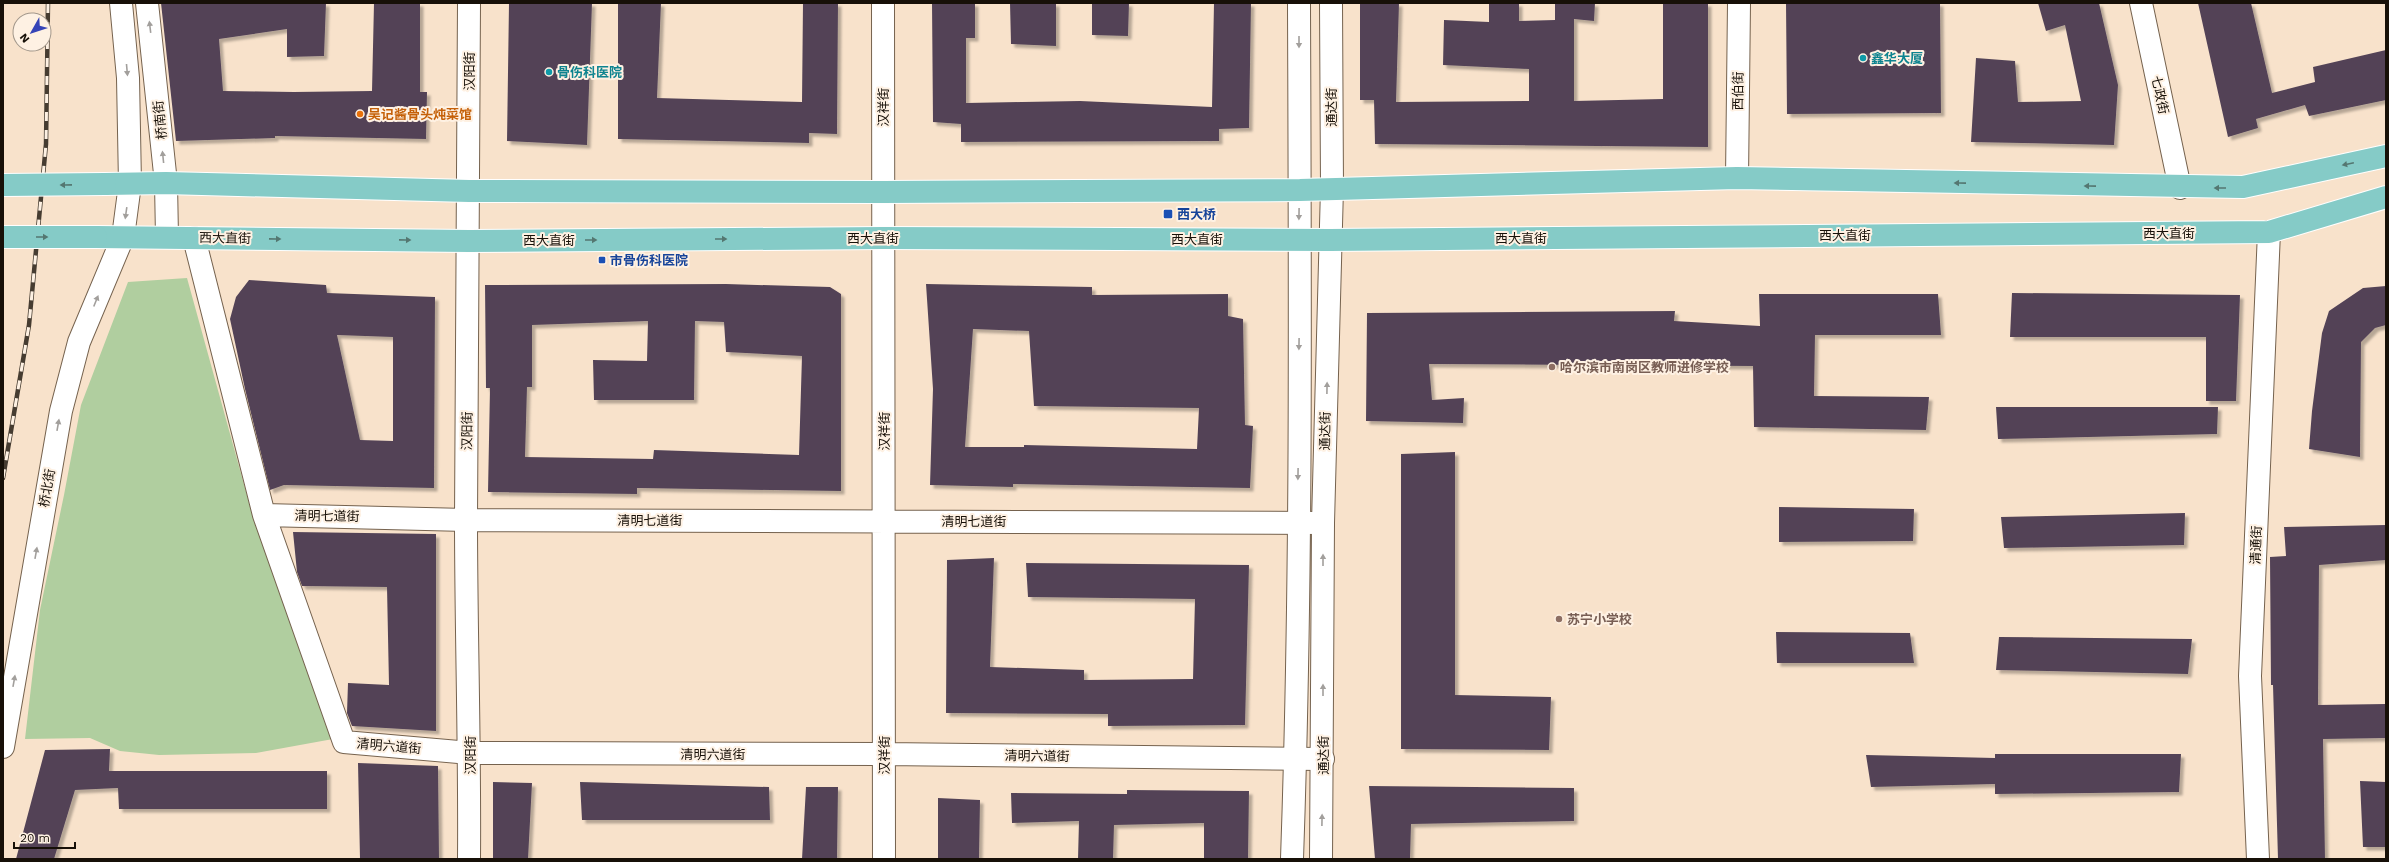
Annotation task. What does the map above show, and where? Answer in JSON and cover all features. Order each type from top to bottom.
[{"type":"main road","points":[[3,185],[166,184],[469,191],[883,192],[1300,190],[1737,178],[2180,188],[2243,187],[2386,156]]},
{"type":"main road","name":"西大直街","points":[[3,237],[469,241],[883,238],[1330,240],[2269,232],[2386,197]]},
{"type":"street","points":[[121,3],[128,78],[130,184],[122,237]]},
{"type":"street","name":"桥南街","points":[[147,3],[166,184],[167,238]]},
{"type":"street","name":"汉阳街","points":[[469,3],[469,241],[466,520],[470,753],[469,859]]},
{"type":"street","name":"汉祥街","points":[[883,3],[884,859]]},
{"type":"street","name":"通达街","points":[[1292,859],[1295,759],[1300,190],[1299,3]]},
{"type":"street","name":"通达街","points":[[1322,859],[1323,523],[1332,188],[1331,3]]},
{"type":"street","name":"西伯街","points":[[1737,178],[1738,3]]},
{"type":"street","name":"七政街","points":[[2141,3],[2180,188]]},
{"type":"street","name":"清通街","points":[[2258,859],[2250,676],[2269,232]]},
{"type":"street","name":"桥北街","points":[[3,748],[61,411],[79,342],[122,237]]},
{"type":"street","points":[[194,238],[264,515]]},
{"type":"street","name":"清明七道街","points":[[264,515],[466,520],[1323,523]]},
{"type":"street","name":"清明六道街","points":[[264,515],[344,742],[470,753],[884,754],[1323,759]]},
{"type":"green space","points":[[187,278],[253,517],[333,739],[256,753],[159,755],[120,751],[90,738],[25,739],[40,610],[81,405],[128,282]]},
{"type":"building","points":[[161,3],[326,3],[324,56],[287,57],[287,29],[219,39],[223,91],[294,92],[372,91],[374,3],[420,3],[420,92],[427,92],[426,139],[275,136],[275,138],[176,141]]},
{"type":"building","name":"骨伤科医院","points":[[509,3],[592,3],[587,145],[507,141]]},
{"type":"building","points":[[618,3],[661,3],[657,98],[802,102],[803,3],[838,3],[837,134],[809,133],[809,143],[618,139]]},
{"type":"building","points":[[932,3],[975,3],[975,38],[966,38],[966,103],[1080,101],[1212,107],[1214,3],[1251,3],[1249,128],[1219,129],[1219,141],[961,142],[961,124],[933,122]]},
{"type":"building","points":[[1010,3],[1056,3],[1056,46],[1011,44]]},
{"type":"building","points":[[1092,3],[1129,3],[1128,36],[1092,35]]},
{"type":"building","points":[[1360,3],[1399,3],[1396,102],[1529,101],[1529,69],[1443,65],[1444,20],[1489,22],[1489,3],[1519,3],[1519,21],[1555,20],[1555,3],[1595,3],[1594,21],[1574,19],[1574,101],[1663,99],[1663,3],[1708,3],[1708,147],[1375,144],[1374,100],[1360,100]]},
{"type":"building","name":"鑫华大厦","points":[[1786,3],[1940,3],[1941,113],[1787,114]]},
{"type":"building","points":[[2038,3],[2099,3],[2118,85],[2114,145],[1971,142],[1976,58],[2015,61],[2018,102],[2081,101],[2065,25],[2046,31]]},
{"type":"building","points":[[2198,3],[2251,3],[2272,93],[2315,82],[2313,67],[2386,50],[2386,100],[2309,116],[2305,105],[2256,119],[2258,128],[2228,137]]},
{"type":"building","points":[[249,280],[326,285],[327,293],[435,297],[434,488],[284,485],[270,490],[245,389],[230,319],[236,297]],"holes":[[[337,335],[393,337],[393,441],[360,440]]]},
{"type":"building","points":[[726,284],[830,287],[841,294],[841,491],[637,488],[637,494],[488,492],[490,388],[486,388],[485,285]],"holes":[[[648,321],[647,361],[593,360],[594,400],[694,400],[695,321],[724,322],[726,352],[802,356],[799,455],[654,450],[653,459],[525,457],[527,387],[532,387],[532,325]]]},
{"type":"building","points":[[926,284],[1092,287],[1092,295],[1228,294],[1228,316],[1243,319],[1245,425],[1253,426],[1250,488],[1013,484],[1013,487],[930,485],[933,389]],"holes":[[[973,329],[1029,331],[1034,406],[1199,408],[1197,449],[1024,445],[1024,447],[965,447]]]},
{"type":"building","points":[[2386,286],[2386,325],[2375,328],[2361,342],[2360,457],[2309,449],[2312,411],[2322,333],[2329,311],[2363,288]]},
{"type":"building","points":[[2012,293],[2240,295],[2236,401],[2206,401],[2206,337],[2010,337]]},
{"type":"building","points":[[1759,294],[1938,294],[1941,335],[1815,335],[1814,396],[1929,397],[1926,430],[1754,427],[1753,366],[1429,364],[1432,400],[1464,398],[1463,423],[1366,421],[1367,313],[1675,311],[1674,321],[1760,326]]},
{"type":"building","points":[[1996,407],[2218,407],[2217,434],[1998,439]]},
{"type":"building","points":[[1455,452],[1455,695],[1551,697],[1549,750],[1401,749],[1401,454]]},
{"type":"building","points":[[1779,507],[1914,509],[1913,541],[1779,542]]},
{"type":"building","points":[[2185,513],[2184,545],[2004,548],[2001,517]]},
{"type":"building","points":[[2386,525],[2386,560],[2319,565],[2318,705],[2386,704],[2386,738],[2323,739],[2325,859],[2278,859],[2273,685],[2271,685],[2270,557],[2286,556],[2284,527]]},
{"type":"building","points":[[293,532],[436,534],[436,731],[352,726],[347,713],[348,683],[389,685],[387,587],[302,586],[297,572]]},
{"type":"building","points":[[994,558],[990,667],[1084,670],[1084,680],[1193,679],[1195,599],[1028,597],[1026,563],[1249,565],[1245,725],[1108,726],[1108,714],[946,713],[947,560]]},
{"type":"building","points":[[1776,632],[1910,633],[1914,663],[1777,663]]},
{"type":"building","points":[[1999,637],[2192,639],[2188,674],[1996,670]]},
{"type":"building","points":[[110,749],[109,771],[327,771],[327,809],[119,809],[118,788],[75,790],[54,859],[16,859],[45,750]]},
{"type":"building","points":[[1995,754],[2181,754],[2179,792],[1995,794],[1995,784],[1871,787],[1866,755],[1995,758]]},
{"type":"building","points":[[358,763],[438,766],[439,859],[360,859]]},
{"type":"building","points":[[2360,781],[2386,782],[2386,847],[2363,847]]},
{"type":"building","points":[[493,782],[532,783],[528,859],[493,859]]},
{"type":"building","points":[[580,782],[769,787],[770,820],[582,820]]},
{"type":"building","points":[[1369,786],[1574,788],[1574,821],[1411,824],[1410,859],[1375,859]]},
{"type":"building","points":[[806,787],[838,787],[837,859],[802,859]]},
{"type":"building","points":[[1127,790],[1249,791],[1248,859],[1204,859],[1204,823],[1114,825],[1113,859],[1078,859],[1079,821],[1012,823],[1011,793],[1127,794]]},
{"type":"building","points":[[938,798],[980,800],[979,859],[938,859]]},
{"type":"railway","points":[[3,478],[29,325],[46,144],[48,3]]},
{"type":"place","name":"鑫华大厦","points":[[1863,58]]},
{"type":"place","name":"骨伤科医院","points":[[549,72]]},
{"type":"place","name":"吴记酱骨头炖菜馆","points":[[360,114]]},
{"type":"place","name":"西大桥","points":[[1168,214]]},
{"type":"place","name":"市骨伤科医院","points":[[602,260]]},
{"type":"place","name":"哈尔滨市南岗区教师进修学校","points":[[1552,367]]},
{"type":"place","name":"苏宁小学校","points":[[1559,619]]}]
